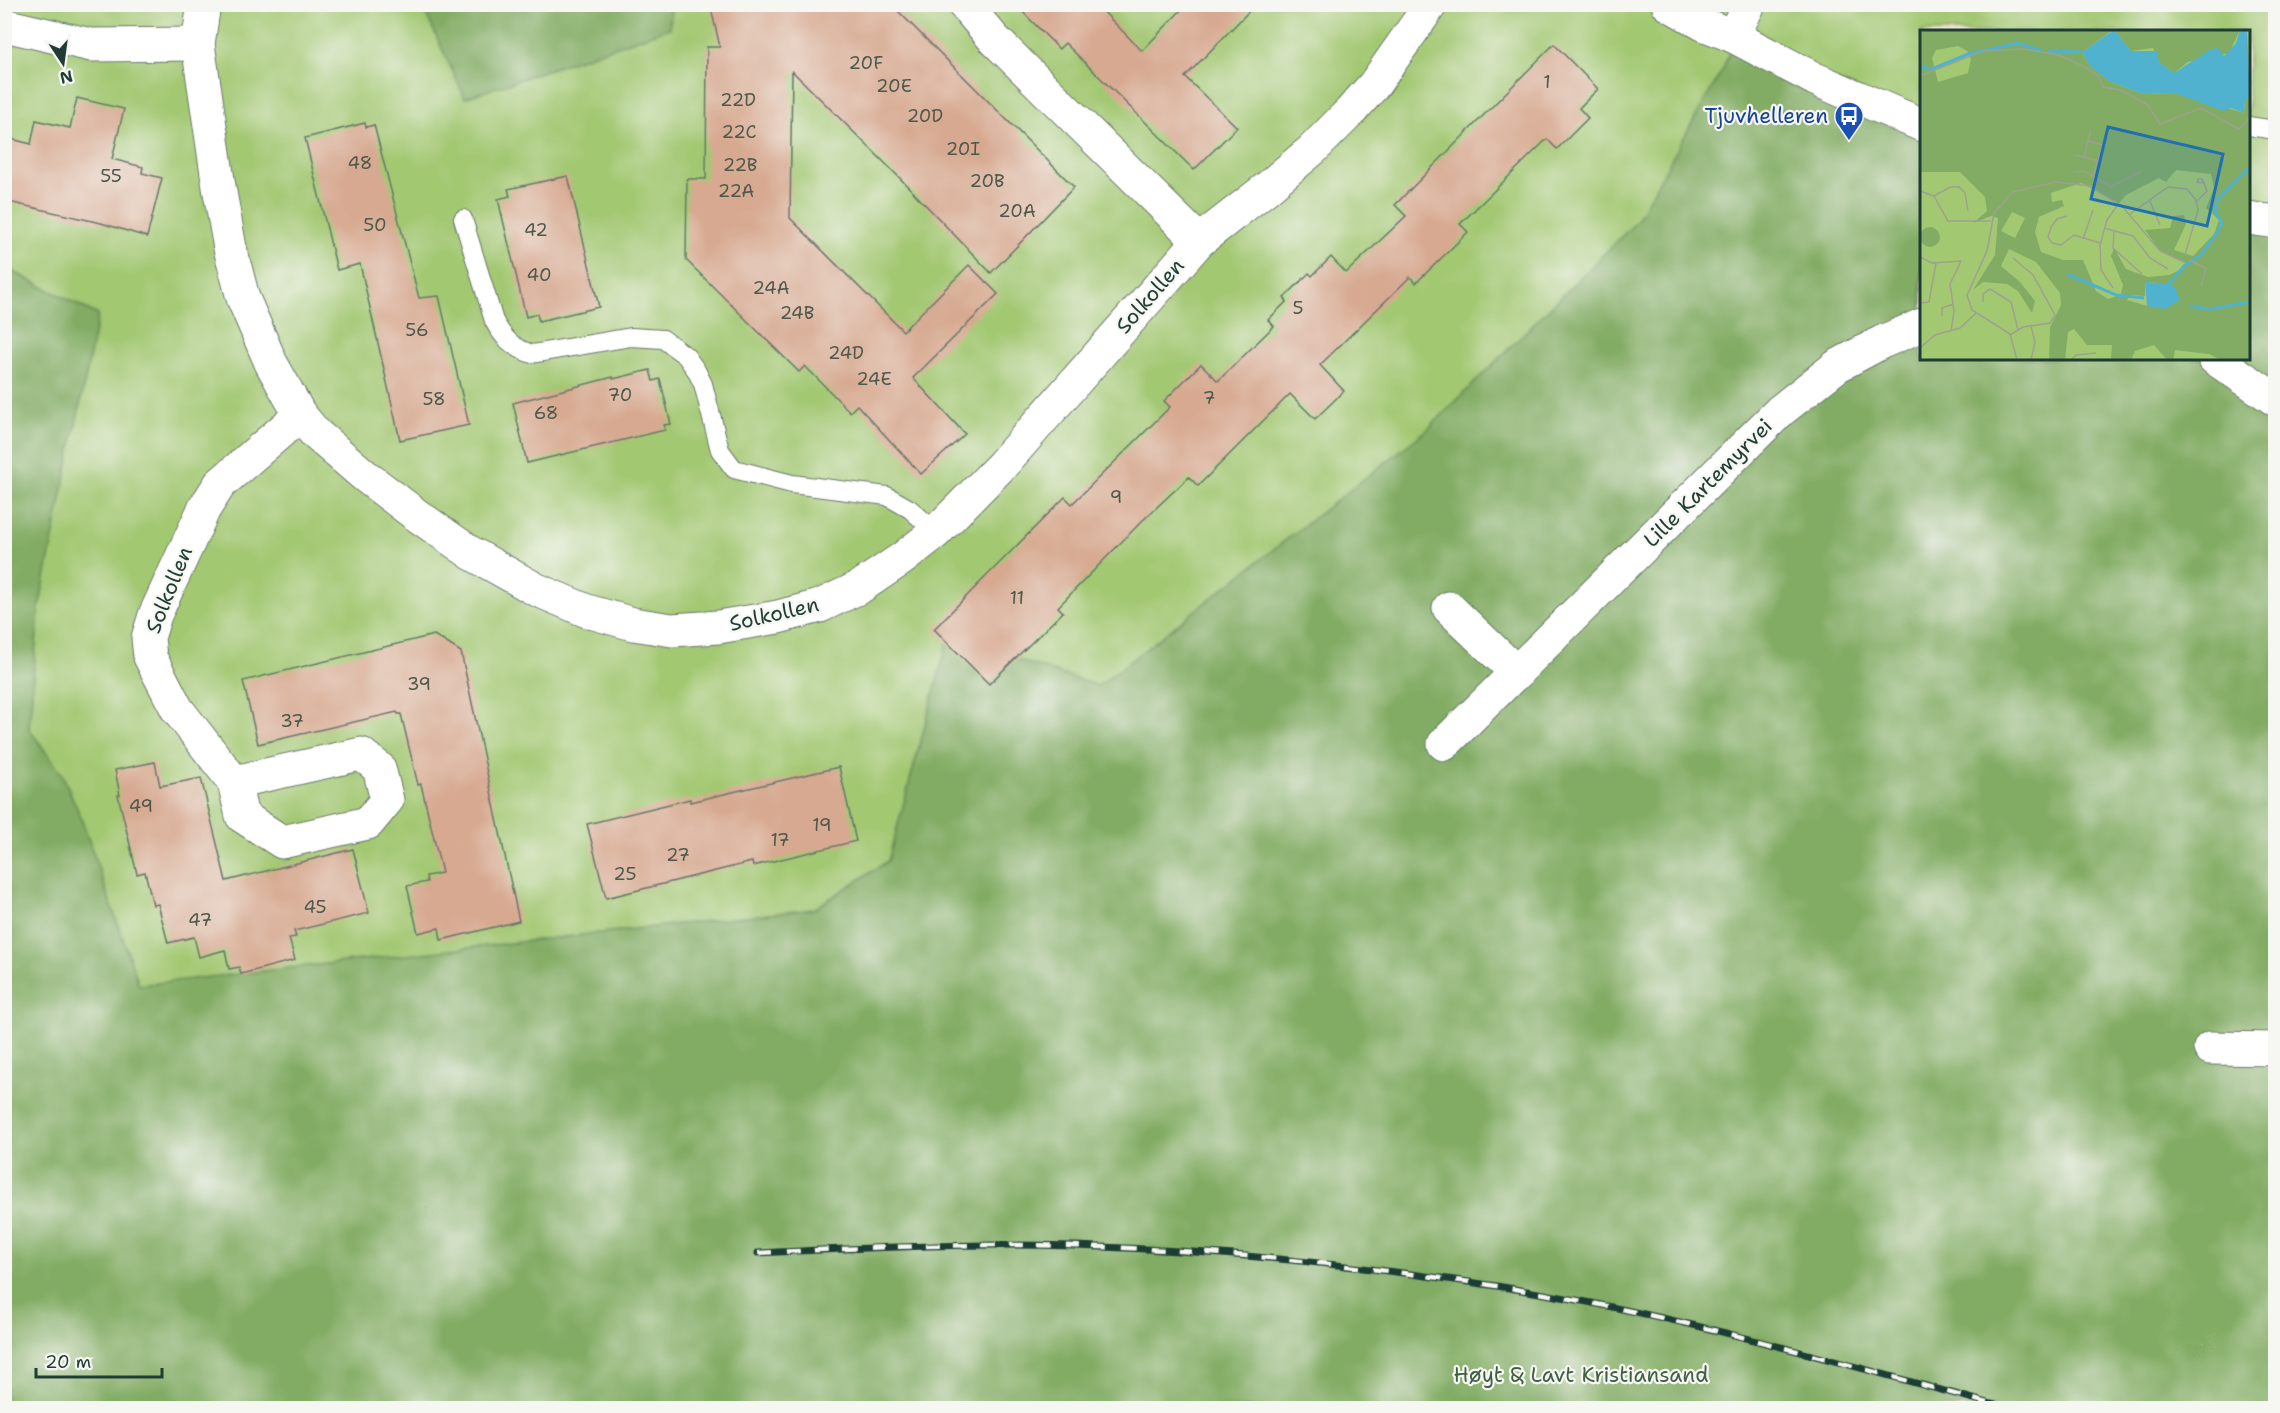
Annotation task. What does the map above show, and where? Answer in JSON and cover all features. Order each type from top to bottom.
[{"type":"street","name":"Solkollen","points":[[204,4],[198,44],[219,187],[243,298],[271,363],[300,415],[316,434],[365,476],[471,553],[535,590],[587,611],[633,624],[672,630],[718,627],[778,617],[820,606],[860,586],[903,558],[936,532],[1002,465],[1199,241],[1268,188],[1312,150],[1350,112],[1374,85],[1431,4]]},
{"type":"street","name":"Solkollen","points":[[964,4],[1002,47],[1199,241]]},
{"type":"street","points":[[1668,4],[1703,24],[1733,36],[1815,79],[1920,124]]},
{"type":"street","points":[[1733,36],[1749,4]]},
{"type":"street","points":[[4,25],[91,45],[198,44]]},
{"type":"street","points":[[2250,218],[2276,222]]},
{"type":"street","name":"Lille Kartemyrvei","points":[[1444,744],[1780,411],[1837,366],[1920,325]]},
{"type":"street","points":[[2217,360],[2276,400]]},
{"type":"street","name":"Solkollen","points":[[234,782],[177,709],[150,657],[148,638],[155,615],[204,509],[220,483],[300,415]]},
{"type":"street","points":[[1449,608],[1517,673]]},
{"type":"street","points":[[2210,1048],[2276,1049]]},
{"type":"lane","points":[[2250,126],[2276,130]]},
{"type":"lane","points":[[462,219],[494,321],[500,332],[519,350],[532,354],[631,337],[663,339],[686,356],[696,370],[703,384],[720,450],[734,469],[792,484],[887,496],[910,509],[936,532]]},
{"type":"green space","name":"Høyt & Lavt Kristiansand","points":[[5,5],[2275,5],[2275,1408],[5,1408]]},
{"type":"green space","points":[[422,5],[671,5],[670,28],[465,98]]},
{"type":"green space","name":"Høyt & Lavt Kristiansand","points":[[1734,40],[1920,114],[1920,360],[2250,360],[2250,213],[2275,216],[2275,1408],[5,1408],[4,267],[98,315],[39,608],[29,729],[62,774],[80,815],[139,985],[814,909],[888,861],[949,637],[1098,686],[1427,430],[1635,223],[1723,69]]},
{"type":"building","points":[[710,4],[891,4],[1074,187],[991,273],[792,71],[790,218],[903,331],[969,265],[998,294],[913,378],[965,434],[921,474],[857,405],[850,412],[805,366],[799,372],[686,260],[687,179],[706,179],[707,47],[720,47]]},
{"type":"building","points":[[1015,4],[1096,4],[1142,51],[1187,4],[1256,4],[1185,77],[1237,127],[1194,170],[1065,43],[1059,49]]},
{"type":"building","points":[[1554,44],[1598,89],[1579,108],[1588,118],[1557,149],[1547,139],[1460,224],[1468,232],[1416,283],[1410,277],[1320,365],[1344,391],[1315,419],[1290,394],[1198,486],[1189,477],[1141,522],[1058,607],[1063,612],[989,684],[934,629],[1065,497],[1072,504],[1170,407],[1164,401],[1201,364],[1218,381],[1274,326],[1268,320],[1287,301],[1284,298],[1309,273],[1312,276],[1331,257],[1346,273],[1406,216],[1395,205]]},
{"type":"building","points":[[77,98],[124,109],[112,159],[143,167],[142,173],[162,178],[147,237],[101,223],[4,201],[4,137],[31,144],[36,120],[70,128]]},
{"type":"building","points":[[365,123],[366,127],[374,125],[419,298],[439,296],[469,425],[400,440],[360,264],[337,270],[305,138]]},
{"type":"building","points":[[568,176],[599,307],[539,321],[537,314],[526,317],[498,199],[510,196],[508,189]]},
{"type":"building","points":[[650,370],[653,381],[660,379],[671,424],[664,425],[665,430],[527,463],[513,403],[613,377],[613,379]]},
{"type":"building","points":[[434,635],[461,652],[519,921],[441,940],[439,928],[418,933],[407,886],[427,882],[426,876],[442,873],[421,784],[418,785],[401,714],[397,712],[258,744],[243,681]]},
{"type":"building","points":[[155,762],[160,786],[201,778],[226,881],[353,849],[369,913],[294,931],[296,937],[289,938],[295,960],[241,974],[239,967],[229,969],[225,950],[199,957],[194,937],[168,943],[158,904],[153,905],[145,872],[137,874],[118,795],[120,795],[115,770]]},
{"type":"building","points":[[839,767],[856,841],[753,866],[752,862],[606,898],[587,824]]},
{"type":"railway","points":[[758,1253],[939,1246],[1057,1246],[1231,1255],[1405,1273],[1531,1292],[1668,1319],[2006,1408]]},
{"type":"place","name":"Tjuvhelleren","points":[[1849,142]]}]
